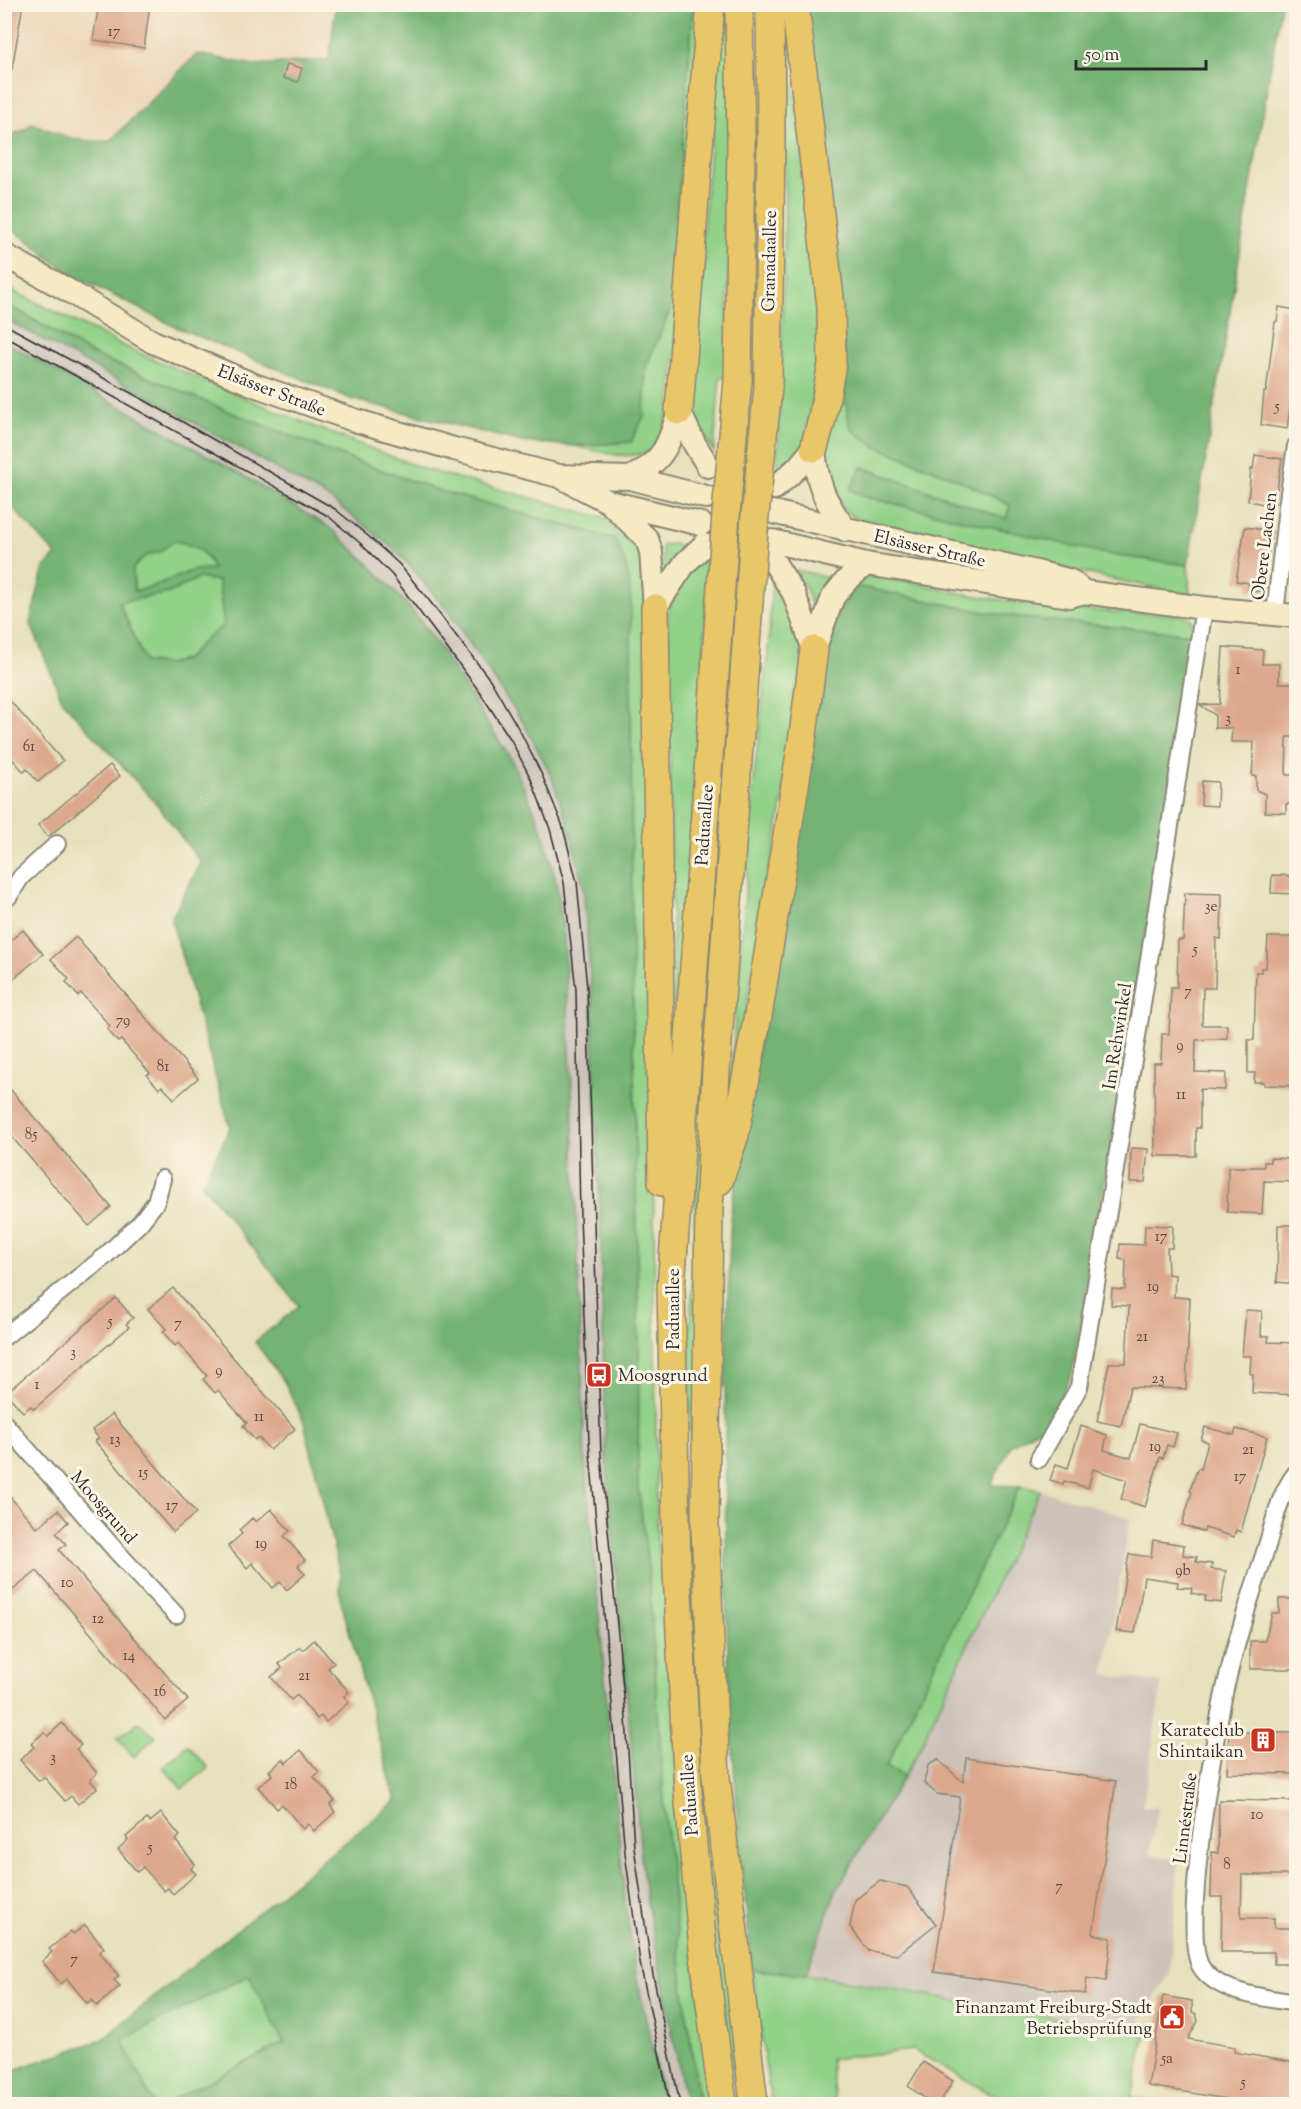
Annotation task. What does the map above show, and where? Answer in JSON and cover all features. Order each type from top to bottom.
[{"type":"highway","points":[[679,411],[711,4]]},
{"type":"highway","name":"Granadaallee","points":[[716,505],[738,380],[741,142],[739,4]]},
{"type":"highway","name":"Granadaallee","points":[[770,4],[768,387],[771,534]]},
{"type":"highway","points":[[795,4],[831,306],[832,364],[814,448]]},
{"type":"highway","name":"Paduaallee","points":[[716,505],[716,659],[671,1288],[677,1572],[688,1780],[703,1948],[723,2104]]},
{"type":"highway","name":"Paduaallee","points":[[754,2104],[716,1777],[705,1526],[709,1210],[717,1060],[745,661],[771,534]]},
{"type":"highway","points":[[655,608],[662,1176],[671,1288]]},
{"type":"highway","points":[[709,1210],[735,1135],[759,1010],[803,735],[814,650]]},
{"type":"main road","name":"Elsässer Straße","points":[[4,255],[153,342],[254,385],[365,423],[454,449],[559,476],[630,478],[716,505]]},
{"type":"main road","points":[[679,411],[708,466]]},
{"type":"main road","points":[[630,478],[657,461],[671,441],[679,411]]},
{"type":"main road","points":[[775,488],[798,467],[814,448]]},
{"type":"main road","points":[[814,448],[816,473],[824,496],[846,530]]},
{"type":"main road","name":"Elsässer Straße","points":[[559,476],[609,502],[703,535],[655,608]]},
{"type":"main road","points":[[609,502],[647,539],[651,552],[655,608]]},
{"type":"main road","name":"Elsässer Straße","points":[[771,534],[846,530],[1054,576],[1071,581],[1084,592]]},
{"type":"main road","points":[[771,534],[814,650]]},
{"type":"main road","name":"Elsässer Straße","points":[[771,534],[866,564],[1069,596],[1084,592],[1204,608],[1286,615]]},
{"type":"main road","points":[[814,650],[833,597],[846,581],[866,564]]},
{"type":"street","name":"Obere Lachen","points":[[1286,615],[1287,507],[1296,446]]},
{"type":"street","name":"Im Rehwinkel","points":[[1039,1459],[1079,1387],[1204,608]]},
{"type":"street","points":[[4,900],[21,877],[57,844]]},
{"type":"street","points":[[4,1337],[103,1258],[140,1223],[156,1202],[162,1179]]},
{"type":"street","name":"Moosgrund","points":[[4,1423],[118,1553],[176,1615]]},
{"type":"street","name":"Linnéstraße","points":[[1296,1473],[1289,1482],[1253,1588],[1225,1690],[1208,1781],[1193,1926],[1195,1953],[1200,1965],[1215,1982],[1233,1989],[1296,2003]]},
{"type":"shaded area","points":[[5,5],[336,5],[329,60],[254,65],[197,54],[110,141],[89,142],[64,137],[33,123],[24,130],[5,138]]},
{"type":"shaded area","points":[[4,319],[330,499],[388,544],[412,568],[450,614],[524,724],[549,771],[568,823],[583,885],[591,985],[595,1080],[606,1457],[642,1868],[686,2104],[664,2104],[636,1973],[625,1903],[585,1459],[572,1090],[564,938],[557,885],[541,826],[512,761],[434,639],[410,608],[373,568],[329,527],[237,472],[5,342]]},
{"type":"shaded area","points":[[1040,1490],[1130,1518],[1104,1675],[1162,1682],[1143,1806],[1158,1808],[1149,1855],[1179,1859],[1169,1975],[1142,2016],[1140,2032],[806,1974],[835,1892],[915,1757]]},
{"type":"shaded area","points":[[988,2092],[1029,2104],[987,2104]]},
{"type":"green space","points":[[336,5],[693,5],[670,310],[646,367],[644,416],[631,442],[575,446],[522,442],[351,399],[178,328],[69,273],[5,223],[4,138],[24,130],[32,123],[70,138],[110,141],[197,54],[254,65],[329,60]]},
{"type":"green space","points":[[693,5],[706,5],[670,409],[657,448],[636,455],[616,455],[575,446],[631,442],[644,416],[646,367],[670,310]]},
{"type":"green space","points":[[722,5],[731,5],[727,378],[720,378],[714,452],[701,430],[689,397]]},
{"type":"green space","points":[[803,5],[1281,5],[1188,565],[1111,555],[861,496],[850,489],[862,467],[1006,519],[1010,505],[959,480],[873,445],[850,428],[842,377]]},
{"type":"green space","points":[[785,17],[825,342],[803,445],[790,464],[777,472],[786,131]]},
{"type":"green space","points":[[5,287],[132,350],[300,421],[424,469],[621,523],[644,553],[657,1539],[669,1614],[681,1860],[713,2104],[699,2104],[683,1986],[665,1816],[648,1566],[638,1486],[639,1359],[632,951],[615,539],[440,491],[225,410],[90,353],[5,303]]},
{"type":"green space","points":[[5,303],[90,353],[225,410],[440,491],[615,539],[622,555],[629,580],[631,606],[632,951],[639,1359],[638,1486],[648,1566],[665,1816],[683,1986],[699,2104],[686,2104],[642,1868],[606,1457],[591,985],[583,885],[568,823],[549,771],[524,724],[450,614],[412,568],[388,544],[330,499],[5,319]]},
{"type":"green space","points":[[5,342],[237,472],[329,527],[373,568],[410,608],[434,639],[512,761],[541,826],[557,885],[564,938],[572,1090],[585,1459],[625,1903],[636,1973],[664,2104],[164,2104],[284,2043],[249,1975],[122,2040],[154,2104],[5,2104],[5,2073],[101,2040],[396,1801],[340,1598],[340,1574],[304,1422],[285,1383],[255,1342],[299,1306],[202,1184],[230,1128],[171,918],[201,863],[156,803],[63,702],[30,622],[44,567],[56,555],[5,499]],"holes":[[[174,541],[198,549],[207,557],[213,569],[194,570],[134,591],[133,568],[145,556],[159,552]],[[198,578],[218,581],[224,625],[185,660],[167,664],[145,662],[119,602],[169,593]]]},
{"type":"green space","points":[[842,377],[850,428],[873,445],[959,480],[1010,505],[1006,519],[948,499],[851,489],[862,496],[1111,555],[1188,565],[1190,595],[880,527],[853,517],[843,508],[828,478],[825,451]]},
{"type":"green space","points":[[174,540],[198,549],[213,569],[194,570],[134,591],[133,568],[145,556],[159,552]]},
{"type":"green space","points":[[674,544],[689,548],[664,576],[662,545]]},
{"type":"green space","points":[[709,554],[704,656],[674,1075],[668,615],[678,587]]},
{"type":"green space","points":[[796,570],[834,579],[815,616],[807,591]]},
{"type":"green space","points":[[772,571],[791,605],[801,643],[803,667],[794,737],[728,1110],[755,769],[769,642]]},
{"type":"green space","points":[[871,575],[885,575],[959,593],[1020,603],[1067,609],[1179,615],[1192,619],[1192,634],[1032,619],[984,612],[850,585]]},
{"type":"green space","points":[[198,578],[218,580],[224,625],[185,660],[167,664],[145,662],[119,602],[169,593]]},
{"type":"green space","points":[[850,585],[984,612],[1032,619],[1193,634],[1131,1028],[1072,1374],[1046,1424],[1011,1445],[991,1485],[1020,1486],[886,1767],[904,1776],[835,1893],[806,1974],[752,1970],[730,1710],[726,1598],[725,1382],[731,1211],[824,648]]},
{"type":"green space","points":[[732,660],[701,1677],[744,2104],[737,2104],[709,1871],[694,1678],[691,1575],[690,1336],[698,1148]]},
{"type":"green space","points":[[1020,1486],[1040,1490],[915,1758],[904,1776],[886,1767]]},
{"type":"green space","points":[[139,1722],[156,1736],[134,1757],[117,1738]]},
{"type":"green space","points":[[188,1745],[208,1768],[182,1789],[163,1767]]},
{"type":"green space","points":[[752,1970],[806,1974],[1146,2033],[1132,2097],[1161,2104],[1029,2104],[988,2092],[913,2050],[830,2059],[835,2104],[771,2104]]},
{"type":"green space","points":[[249,1975],[284,2043],[164,2104],[154,2104],[121,2040]]},
{"type":"building","points":[[4,4],[23,4],[12,69],[4,68]]},
{"type":"building","points":[[99,4],[150,4],[144,48],[93,40]]},
{"type":"building","points":[[287,64],[302,68],[298,82],[283,78]]},
{"type":"building","points":[[1279,307],[1296,310],[1296,364],[1287,429],[1261,425],[1264,392],[1266,392]]},
{"type":"building","points":[[1255,455],[1282,459],[1274,506],[1248,501],[1251,469],[1253,469]]},
{"type":"building","points":[[1245,527],[1272,531],[1264,579],[1267,580],[1265,592],[1248,590],[1249,583],[1236,581]]},
{"type":"building","points":[[1223,647],[1263,650],[1262,664],[1279,664],[1279,683],[1296,683],[1296,737],[1287,737],[1286,775],[1296,775],[1296,804],[1286,804],[1286,813],[1265,812],[1265,794],[1256,790],[1256,776],[1252,776],[1254,742],[1231,742],[1232,728],[1215,728],[1215,715],[1200,705],[1220,704]]},
{"type":"building","points":[[4,694],[63,761],[38,782],[27,769],[24,772],[4,750]]},
{"type":"building","points":[[110,765],[120,776],[48,837],[38,825]]},
{"type":"building","points":[[1202,781],[1218,782],[1217,806],[1201,805]]},
{"type":"building","points":[[1272,875],[1296,876],[1296,894],[1271,893]]},
{"type":"building","points":[[1185,893],[1222,894],[1221,939],[1216,938],[1215,988],[1203,988],[1202,1025],[1227,1025],[1227,1038],[1196,1040],[1195,1072],[1226,1073],[1225,1090],[1200,1089],[1200,1128],[1196,1128],[1196,1156],[1155,1156],[1154,1063],[1161,1063],[1162,1034],[1169,1034],[1171,987],[1177,987],[1178,940],[1183,940]]},
{"type":"building","points":[[23,930],[43,954],[13,979],[4,969],[4,946]]},
{"type":"building","points":[[76,937],[198,1078],[174,1099],[162,1086],[159,1089],[147,1075],[150,1073],[121,1040],[118,1042],[107,1029],[110,1026],[81,993],[78,996],[66,982],[69,979],[51,959]]},
{"type":"building","points":[[1268,937],[1296,937],[1296,1086],[1264,1085],[1264,1082],[1254,1082],[1255,1073],[1248,1073],[1248,1040],[1254,1040],[1256,972],[1261,972],[1261,968],[1266,968]]},
{"type":"building","points":[[4,1082],[111,1207],[89,1226],[4,1128]]},
{"type":"building","points":[[1131,1148],[1148,1149],[1145,1182],[1130,1182]]},
{"type":"building","points":[[1270,1158],[1296,1159],[1296,1182],[1264,1181],[1262,1214],[1227,1212],[1228,1167],[1264,1167],[1264,1162],[1270,1162]]},
{"type":"building","points":[[1145,1225],[1173,1226],[1172,1248],[1167,1248],[1168,1274],[1175,1275],[1174,1297],[1190,1298],[1186,1389],[1130,1387],[1121,1426],[1097,1421],[1109,1363],[1126,1363],[1129,1306],[1111,1305],[1112,1289],[1125,1290],[1126,1260],[1119,1259],[1120,1244],[1144,1245]]},
{"type":"building","points":[[1278,1225],[1292,1225],[1292,1234],[1296,1234],[1296,1284],[1277,1282]]},
{"type":"building","points":[[173,1288],[295,1429],[270,1450],[258,1437],[255,1440],[243,1426],[247,1423],[218,1390],[215,1393],[203,1379],[207,1376],[178,1343],[175,1346],[163,1332],[166,1329],[148,1309]]},
{"type":"building","points":[[116,1298],[133,1318],[126,1324],[129,1327],[34,1409],[31,1406],[23,1412],[6,1393]]},
{"type":"building","points":[[1246,1310],[1262,1311],[1261,1336],[1269,1336],[1268,1342],[1296,1343],[1296,1395],[1252,1393],[1251,1356],[1242,1356]]},
{"type":"building","points":[[112,1414],[196,1513],[173,1532],[95,1441],[99,1438],[92,1430]]},
{"type":"building","points":[[1140,1424],[1177,1433],[1173,1447],[1167,1445],[1163,1458],[1160,1457],[1145,1507],[1121,1499],[1127,1480],[1093,1469],[1088,1488],[1064,1481],[1063,1484],[1050,1480],[1056,1464],[1068,1468],[1081,1426],[1107,1435],[1104,1450],[1131,1458]]},
{"type":"building","points":[[1205,1427],[1234,1435],[1236,1429],[1267,1437],[1241,1532],[1236,1530],[1234,1537],[1205,1528],[1204,1532],[1182,1525],[1194,1478],[1198,1468],[1201,1469],[1208,1442],[1201,1440]]},
{"type":"building","points":[[4,1490],[37,1528],[58,1510],[68,1522],[56,1533],[66,1544],[59,1550],[188,1700],[165,1720],[37,1571],[4,1597]]},
{"type":"building","points":[[271,1509],[290,1531],[284,1536],[305,1560],[298,1566],[305,1574],[287,1590],[280,1582],[273,1588],[252,1563],[247,1568],[228,1546],[242,1534],[239,1530],[252,1518],[256,1522]]},
{"type":"building","points":[[1153,1540],[1184,1545],[1183,1555],[1197,1557],[1196,1562],[1212,1564],[1211,1569],[1226,1571],[1221,1603],[1205,1601],[1206,1596],[1191,1593],[1192,1588],[1177,1587],[1178,1582],[1144,1577],[1135,1633],[1116,1631],[1129,1554],[1151,1557]]},
{"type":"building","points":[[1279,1599],[1296,1599],[1296,1669],[1250,1669],[1250,1641],[1265,1641],[1272,1613],[1279,1613]]},
{"type":"building","points":[[314,1640],[334,1663],[328,1668],[349,1692],[344,1696],[349,1702],[326,1722],[321,1716],[317,1719],[297,1695],[291,1700],[271,1677],[282,1668],[279,1664],[300,1647],[303,1650]]},
{"type":"building","points":[[62,1723],[81,1745],[76,1749],[97,1773],[90,1780],[97,1788],[78,1804],[71,1796],[65,1801],[44,1777],[39,1781],[20,1760],[34,1747],[31,1744],[44,1732],[48,1736]]},
{"type":"building","points":[[1229,1732],[1296,1733],[1296,1774],[1227,1773]]},
{"type":"building","points":[[301,1750],[319,1772],[314,1777],[335,1801],[330,1805],[335,1812],[314,1831],[308,1824],[303,1829],[282,1804],[277,1809],[258,1787],[272,1775],[269,1771],[283,1759],[286,1763]]},
{"type":"building","points":[[966,1758],[1116,1781],[1093,1934],[1111,1938],[1106,1981],[1087,1978],[1085,1994],[934,1972],[960,1797],[937,1794],[924,1783],[928,1765],[938,1760],[963,1782]]},
{"type":"building","points":[[1219,1800],[1296,1801],[1296,1875],[1242,1875],[1241,1918],[1274,1918],[1274,1928],[1296,1928],[1296,1964],[1274,1964],[1274,1952],[1221,1952],[1222,1897],[1211,1897],[1212,1852],[1218,1853]]},
{"type":"building","points":[[161,1813],[180,1836],[175,1840],[195,1864],[191,1869],[196,1874],[173,1894],[168,1888],[164,1891],[143,1867],[137,1872],[118,1849],[128,1840],[126,1837],[147,1819],[150,1822]]},
{"type":"building","points":[[880,1881],[907,1887],[936,1924],[897,1955],[869,1951],[850,1927],[855,1900]]},
{"type":"building","points":[[85,1925],[104,1948],[99,1952],[119,1976],[114,1980],[120,1986],[97,2006],[92,2000],[87,2003],[67,1979],[61,1984],[42,1961],[52,1952],[49,1949],[71,1931],[73,1934]]},
{"type":"building","points":[[1163,1996],[1192,2001],[1192,2012],[1196,2014],[1198,2021],[1188,2039],[1235,2047],[1234,2052],[1296,2063],[1296,2104],[1257,2104],[1148,2086]]},
{"type":"building","points":[[923,2062],[953,2081],[939,2104],[933,2104],[908,2086]]},
{"type":"tram line","points":[[4,324],[144,400],[335,509],[367,535],[399,564],[491,681],[542,775],[562,824],[577,882],[587,988],[601,1456],[626,1718],[634,1847],[651,1965],[680,2104]]},
{"type":"tram line","points":[[4,336],[328,516],[360,543],[392,575],[479,691],[511,740],[531,779],[550,829],[564,883],[576,990],[580,1217],[589,1442],[625,1853],[640,1963],[670,2104]]},
{"type":"place","name":"Moosgrund","points":[[599,1375]]},
{"type":"place","name":"Karateclub Shintaikan","points":[[1263,1740]]},
{"type":"place","name":"Finanzamt Freiburg-Stadt Betriebsprüfung","points":[[1172,2017]]}]
